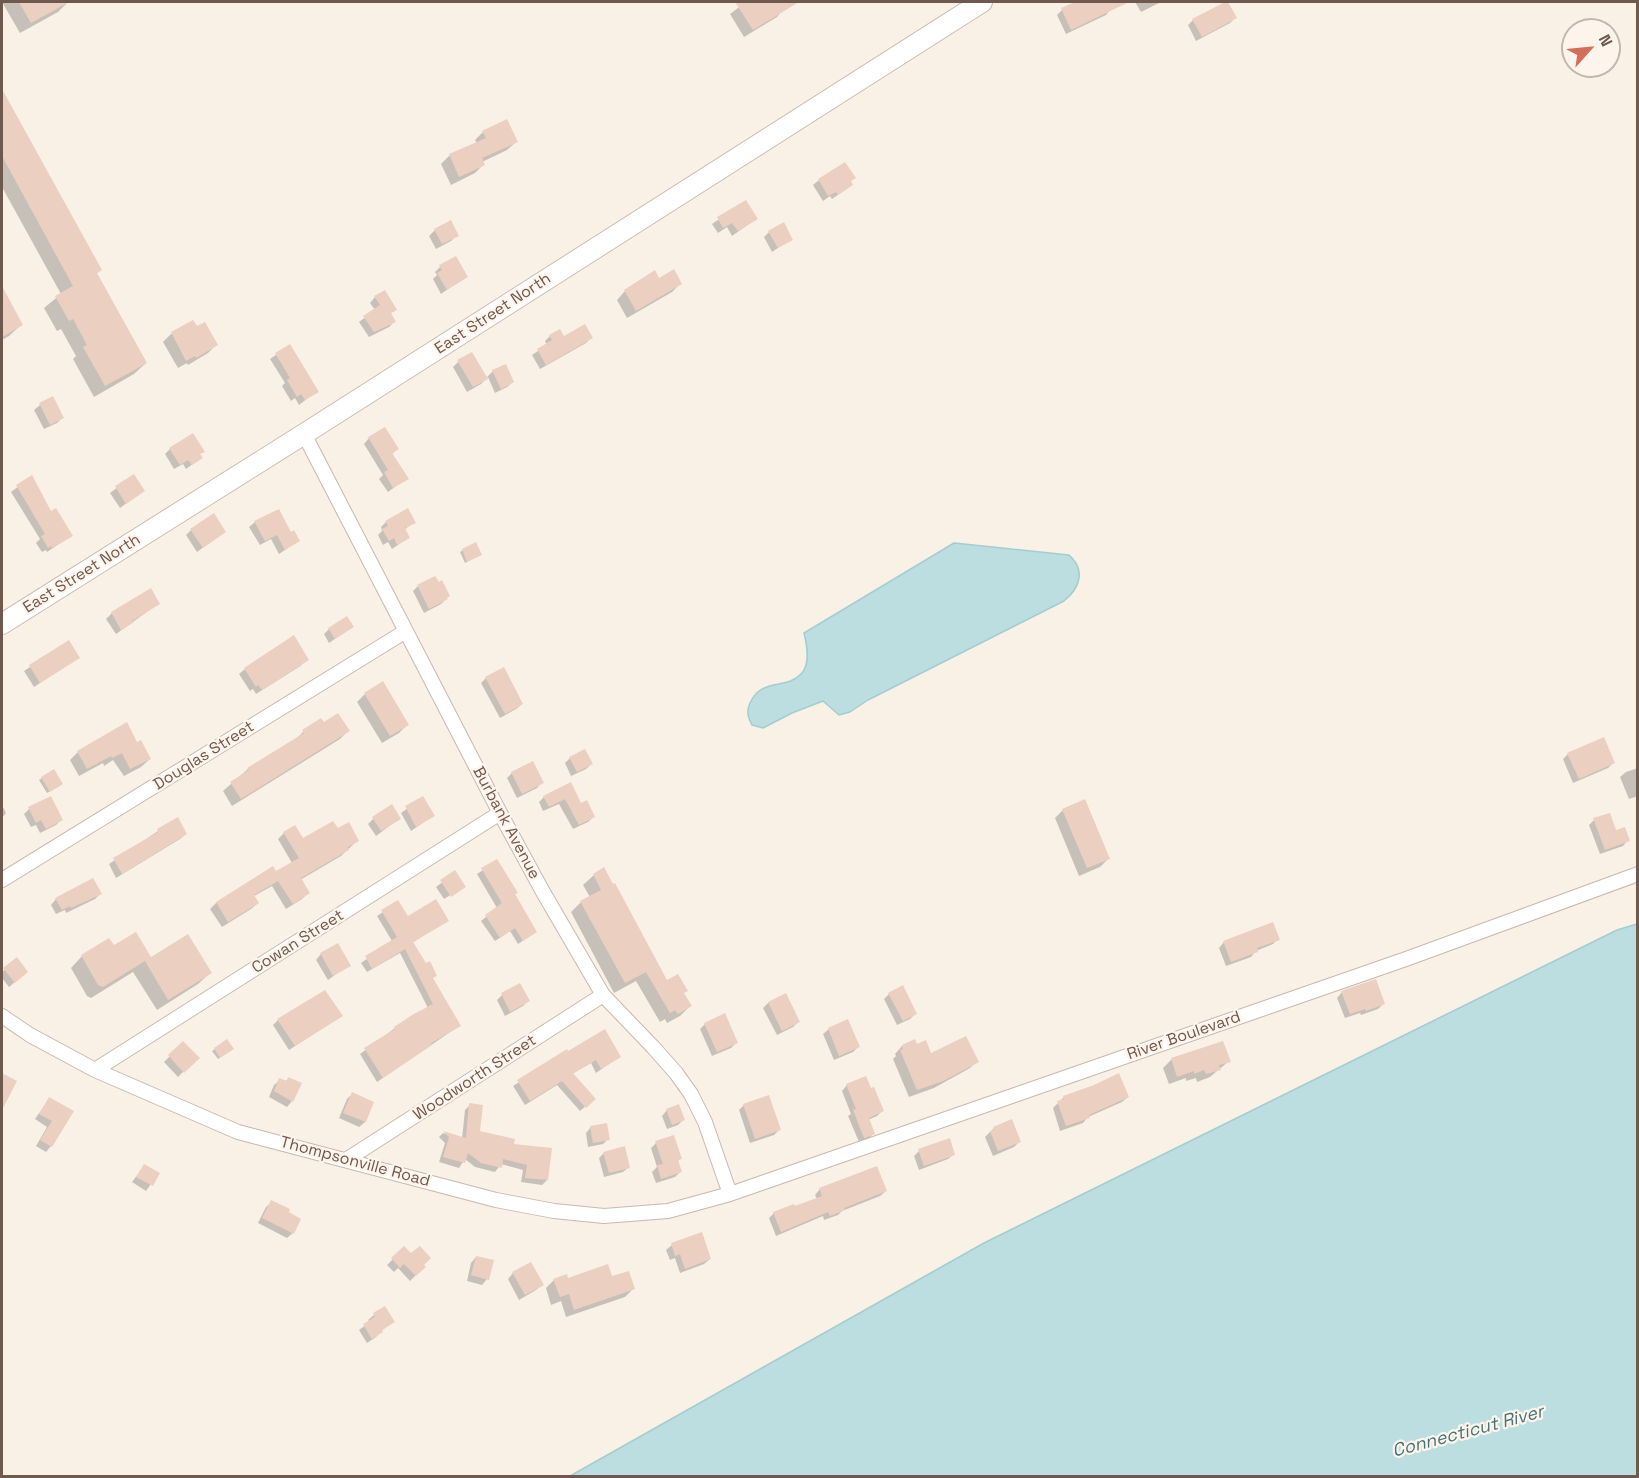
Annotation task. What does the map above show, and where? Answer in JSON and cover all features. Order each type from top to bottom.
[{"type":"main road","name":"East Street North","points":[[2,624],[982,2]]},
{"type":"street","name":"Burbank Avenue","points":[[304,434],[543,892],[603,995],[653,1047],[691,1094],[705,1122],[730,1194]]},
{"type":"street","name":"Douglas Street","points":[[2,880],[406,632]]},
{"type":"street","name":"Cowan Street","points":[[95,1070],[500,813]]},
{"type":"street","name":"River Boulevard","points":[[730,1194],[1406,959],[1638,874]]},
{"type":"street","name":"Woodworth Street","points":[[346,1160],[603,995]]},
{"type":"street","name":"Thompsonville Road","points":[[2,1016],[30,1035],[95,1070],[238,1132],[496,1200],[554,1211],[604,1216],[668,1211],[730,1194]]},
{"type":"water","points":[[954,543],[1069,555],[1078,567],[1079,579],[1070,596],[1064,601],[868,700],[850,712],[839,715],[823,701],[763,728],[752,725],[748,709],[755,695],[767,687],[795,679],[804,670],[807,654],[804,633]]},
{"type":"water","name":"Connecticut River","points":[[1637,924],[1637,1476],[570,1476],[984,1243],[1617,930]]},
{"type":"building","points":[[19,2],[69,2],[31,23]]},
{"type":"building","points":[[735,2],[799,2],[753,30]]},
{"type":"building","points":[[1075,2],[1129,2],[1071,30],[1061,8]]},
{"type":"building","points":[[1228,2],[1237,18],[1202,37],[1192,19]]},
{"type":"building","points":[[2,89],[102,270],[97,273],[147,363],[105,386],[83,347],[87,345],[73,319],[69,321],[55,296],[73,286],[2,156]]},
{"type":"building","points":[[507,119],[518,142],[482,158],[485,165],[459,177],[449,154],[486,138],[482,131]]},
{"type":"building","points":[[845,162],[856,178],[851,181],[853,185],[838,195],[836,192],[828,196],[818,179]]},
{"type":"building","points":[[746,200],[758,219],[738,231],[732,223],[723,228],[717,217]]},
{"type":"building","points":[[451,220],[459,236],[442,244],[434,229]]},
{"type":"building","points":[[784,222],[793,240],[778,248],[768,231]]},
{"type":"building","points":[[456,256],[468,277],[447,290],[437,273],[442,270],[439,265]]},
{"type":"building","points":[[674,269],[682,284],[636,311],[624,290],[655,270],[659,278]]},
{"type":"building","points":[[2,286],[23,325],[2,337]]},
{"type":"building","points":[[385,290],[397,310],[391,313],[396,322],[374,332],[363,316],[380,305],[374,296]]},
{"type":"building","points":[[193,320],[197,326],[205,322],[218,345],[186,361],[171,332]]},
{"type":"building","points":[[585,324],[593,338],[546,365],[537,349],[552,340],[549,335],[560,329],[564,336]]},
{"type":"building","points":[[290,344],[319,392],[305,400],[301,394],[297,397],[287,380],[290,378],[275,353]]},
{"type":"building","points":[[472,352],[488,379],[473,387],[457,360]]},
{"type":"building","points":[[506,364],[514,382],[501,389],[492,370]]},
{"type":"building","points":[[53,396],[64,418],[50,425],[39,403]]},
{"type":"building","points":[[385,427],[399,449],[392,453],[409,479],[393,488],[384,472],[388,470],[368,437]]},
{"type":"building","points":[[193,433],[205,452],[200,454],[203,458],[192,465],[188,460],[180,465],[169,448]]},
{"type":"building","points":[[134,474],[145,491],[126,504],[115,486]]},
{"type":"building","points":[[32,475],[51,511],[56,508],[73,536],[52,548],[51,546],[48,548],[41,536],[45,534],[16,485]]},
{"type":"building","points":[[408,508],[416,523],[405,528],[410,538],[397,545],[394,538],[389,541],[382,529],[388,526],[385,521]]},
{"type":"building","points":[[279,509],[291,532],[294,530],[300,541],[285,550],[277,535],[265,541],[254,521]]},
{"type":"building","points":[[214,513],[226,532],[203,548],[190,529]]},
{"type":"building","points":[[476,542],[482,555],[467,562],[462,549]]},
{"type":"building","points":[[435,576],[439,582],[442,580],[450,596],[429,609],[417,585]]},
{"type":"building","points":[[151,588],[160,604],[121,630],[111,612]]},
{"type":"building","points":[[347,616],[354,627],[335,639],[328,628]]},
{"type":"building","points":[[294,635],[309,660],[262,690],[258,685],[256,687],[244,668]]},
{"type":"building","points":[[69,640],[80,658],[40,683],[29,665]]},
{"type":"building","points":[[504,667],[523,704],[505,714],[485,677]]},
{"type":"building","points":[[383,681],[409,725],[390,736],[364,693]]},
{"type":"building","points":[[338,713],[350,731],[241,799],[230,782],[249,770],[247,768],[304,733],[302,730],[321,718],[324,722]]},
{"type":"building","points":[[127,722],[137,742],[141,740],[151,759],[130,769],[122,753],[112,758],[111,756],[87,769],[77,751]]},
{"type":"building","points":[[1604,737],[1615,763],[1579,779],[1567,753]]},
{"type":"building","points":[[585,749],[593,764],[577,772],[569,757]]},
{"type":"building","points":[[533,761],[544,783],[522,794],[511,772]]},
{"type":"building","points":[[54,769],[63,784],[50,792],[41,777]]},
{"type":"building","points":[[571,782],[581,803],[587,800],[595,817],[579,825],[565,799],[549,807],[543,796]]},
{"type":"building","points":[[51,796],[63,820],[46,829],[41,820],[36,823],[28,807]]},
{"type":"building","points":[[423,796],[435,816],[416,827],[405,806]]},
{"type":"building","points":[[1085,799],[1110,859],[1087,868],[1062,809]]},
{"type":"building","points":[[392,804],[401,819],[381,831],[372,817]]},
{"type":"building","points":[[1610,813],[1616,830],[1625,827],[1630,841],[1605,850],[1593,818]]},
{"type":"building","points":[[178,817],[187,834],[122,874],[113,858],[158,832],[157,829]]},
{"type":"building","points":[[333,821],[338,828],[349,822],[359,841],[348,847],[349,850],[301,878],[310,893],[293,904],[278,881],[254,895],[259,903],[228,922],[216,902],[273,866],[276,871],[299,858],[283,832],[295,825],[303,838]]},
{"type":"building","points":[[497,859],[518,893],[515,894],[537,932],[523,941],[515,928],[500,938],[485,915],[502,903],[481,868]]},
{"type":"building","points":[[604,867],[613,884],[615,883],[667,980],[678,974],[688,991],[684,993],[692,1006],[678,1014],[675,1010],[670,1013],[646,972],[625,983],[580,901],[601,890],[593,874]]},
{"type":"building","points":[[455,870],[466,887],[451,897],[440,880]]},
{"type":"building","points":[[93,878],[102,894],[62,910],[55,898]]},
{"type":"building","points":[[436,899],[449,921],[413,942],[426,963],[430,961],[437,976],[433,978],[461,1026],[431,1043],[432,1045],[383,1078],[364,1048],[395,1029],[394,1027],[412,1015],[433,1004],[405,949],[372,969],[365,956],[397,937],[381,910],[398,900],[408,916]]},
{"type":"building","points":[[1273,922],[1280,940],[1257,948],[1258,952],[1231,962],[1223,941]]},
{"type":"building","points":[[136,932],[151,957],[188,934],[212,973],[168,1000],[145,961],[103,987],[98,985],[81,955],[109,938],[114,945]]},
{"type":"building","points":[[338,943],[351,966],[333,976],[320,953]]},
{"type":"building","points":[[17,957],[28,972],[15,983],[3,968]]},
{"type":"building","points":[[1376,979],[1385,1004],[1350,1014],[1341,991]]},
{"type":"building","points":[[520,983],[530,1001],[510,1012],[501,993]]},
{"type":"building","points":[[903,985],[917,1014],[903,1021],[888,993]]},
{"type":"building","points":[[325,990],[343,1016],[295,1046],[277,1019]]},
{"type":"building","points":[[786,993],[800,1022],[782,1031],[768,1002]]},
{"type":"building","points":[[725,1013],[738,1043],[717,1052],[704,1023]]},
{"type":"building","points":[[848,1019],[860,1047],[839,1056],[828,1028]]},
{"type":"building","points":[[605,1029],[621,1057],[601,1069],[596,1060],[573,1073],[596,1099],[586,1108],[562,1081],[530,1101],[517,1080]]},
{"type":"building","points":[[966,1036],[979,1062],[943,1081],[917,1090],[900,1050],[903,1049],[902,1045],[915,1039],[917,1044],[926,1040],[931,1053]]},
{"type":"building","points":[[227,1039],[234,1049],[220,1058],[214,1048]]},
{"type":"building","points":[[183,1041],[200,1058],[184,1073],[168,1055]]},
{"type":"building","points":[[1223,1041],[1231,1062],[1219,1065],[1221,1070],[1206,1074],[1204,1070],[1194,1074],[1194,1071],[1177,1077],[1171,1058]]},
{"type":"building","points":[[2,1073],[17,1081],[2,1110]]},
{"type":"building","points":[[1119,1073],[1129,1097],[1089,1115],[1090,1118],[1066,1126],[1057,1101],[1064,1099],[1063,1096]]},
{"type":"building","points":[[866,1076],[871,1088],[874,1087],[884,1111],[869,1118],[875,1134],[864,1138],[846,1084]]},
{"type":"building","points":[[288,1077],[302,1083],[293,1102],[274,1091],[279,1078],[287,1081]]},
{"type":"building","points":[[352,1092],[374,1102],[366,1122],[343,1113]]},
{"type":"building","points":[[769,1095],[781,1130],[755,1139],[743,1104]]},
{"type":"building","points":[[49,1097],[74,1111],[52,1147],[40,1140],[52,1121],[39,1114]]},
{"type":"building","points":[[469,1103],[483,1105],[480,1131],[515,1139],[514,1144],[552,1148],[548,1180],[525,1178],[527,1165],[503,1159],[502,1168],[481,1163],[468,1153],[465,1163],[443,1157],[449,1137],[443,1131],[466,1138]]},
{"type":"building","points":[[679,1104],[685,1120],[672,1125],[666,1109]]},
{"type":"building","points":[[1012,1119],[1021,1142],[998,1151],[990,1131],[994,1129],[993,1127]]},
{"type":"building","points":[[607,1123],[610,1140],[593,1143],[590,1126]]},
{"type":"building","points":[[674,1135],[682,1159],[678,1160],[682,1172],[661,1179],[657,1165],[663,1164],[655,1141]]},
{"type":"building","points":[[950,1138],[955,1155],[924,1166],[918,1149]]},
{"type":"building","points":[[625,1146],[630,1168],[609,1173],[603,1152]]},
{"type":"building","points":[[144,1164],[160,1173],[153,1186],[136,1177]]},
{"type":"building","points":[[877,1166],[887,1191],[830,1216],[828,1212],[781,1232],[773,1212],[822,1196],[819,1188]]},
{"type":"building","points":[[271,1200],[290,1209],[289,1212],[301,1219],[294,1234],[262,1218]]},
{"type":"building","points":[[702,1232],[711,1259],[685,1269],[680,1254],[675,1256],[671,1243]]},
{"type":"building","points":[[404,1246],[411,1253],[420,1246],[431,1258],[424,1265],[426,1267],[416,1276],[404,1264],[400,1268],[391,1258]]},
{"type":"building","points":[[476,1256],[494,1260],[489,1280],[471,1275]]},
{"type":"building","points":[[531,1262],[544,1285],[525,1295],[512,1272]]},
{"type":"building","points":[[608,1264],[612,1276],[629,1271],[635,1289],[574,1310],[569,1294],[560,1297],[553,1279],[567,1274],[568,1278]]},
{"type":"building","points":[[385,1306],[395,1322],[372,1339],[363,1324],[375,1317],[373,1313]]}]
